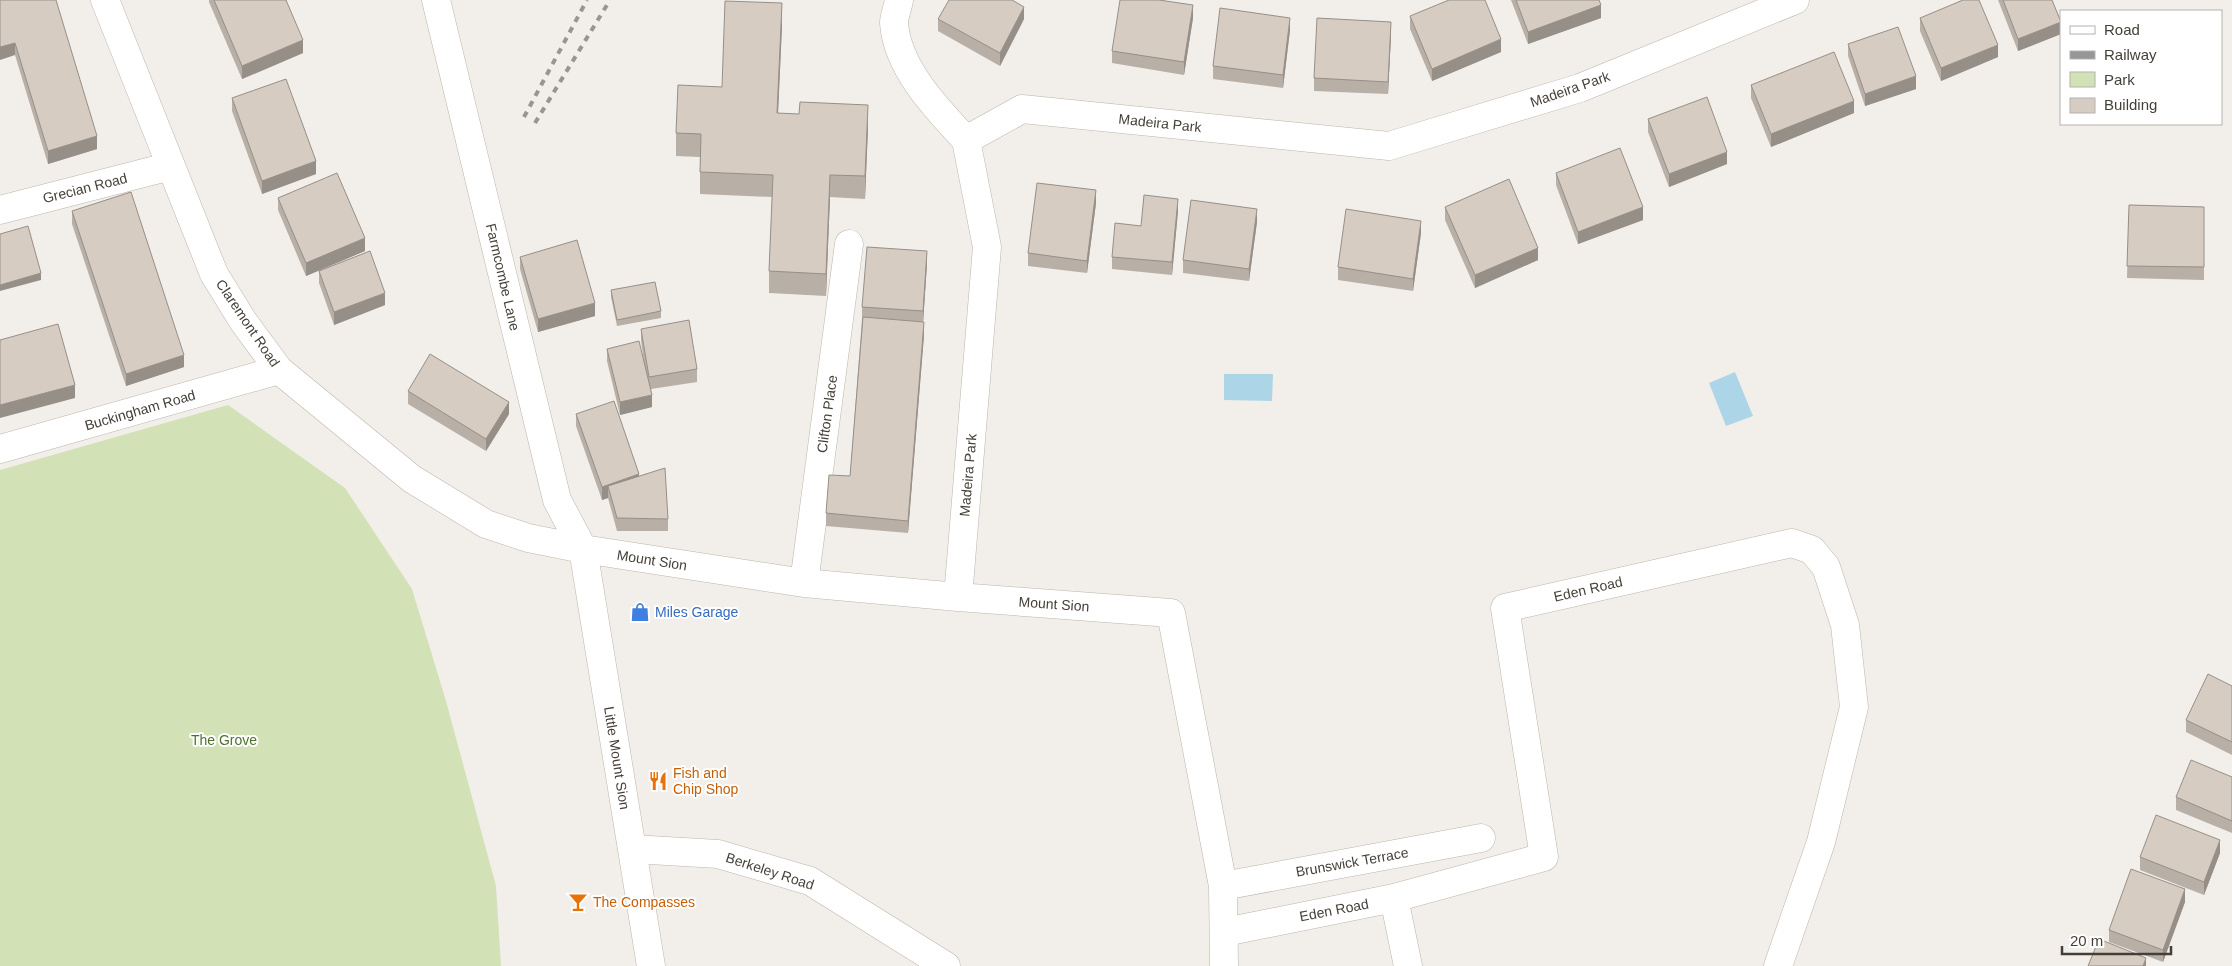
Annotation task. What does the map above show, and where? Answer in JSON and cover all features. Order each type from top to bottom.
[{"type":"street","name":"Claremont Road","points":[[105,0],[214,274],[243,321],[279,370],[412,479],[486,524],[528,538],[583,549]]},
{"type":"street","name":"Farmcombe Lane","points":[[436,0],[557,500],[583,549]]},
{"type":"street","points":[[900,0],[894,22],[902,55],[929,100],[966,140]]},
{"type":"street","name":"Madeira Park","points":[[958,597],[987,247],[966,140],[1022,109],[1389,146],[1580,88],[1795,0]]},
{"type":"street","name":"Grecian Road","points":[[0,210],[171,166]]},
{"type":"street","name":"Clifton Place","points":[[804,583],[849,244]]},
{"type":"street","name":"Buckingham Road","points":[[0,449],[279,370]]},
{"type":"street","name":"Eden Road","points":[[1225,932],[1394,898],[1544,857],[1505,608],[1792,543],[1812,550],[1826,567],[1845,625],[1854,707],[1821,842],[1778,966]]},
{"type":"street","name":"Mount Sion","points":[[583,549],[804,583],[1170,613],[1223,886],[1224,966]]},
{"type":"street","name":"Little Mount Sion","points":[[583,549],[651,966]]},
{"type":"street","name":"Brunswick Terrace","points":[[1223,886],[1481,838]]},
{"type":"street","name":"Berkeley Road","points":[[632,849],[718,854],[810,881],[946,966]]},
{"type":"street","points":[[1394,898],[1408,966]]},
{"type":"green space","name":"The Grove","points":[[228,405],[345,488],[412,589],[446,701],[496,886],[501,966],[0,966],[0,470]]},
{"type":"water","points":[[1735,372],[1753,416],[1726,426],[1709,383]]},
{"type":"water","points":[[1224,374],[1273,374],[1272,401],[1224,400]]},
{"type":"building","points":[[0,0],[56,0],[97,136],[48,151],[15,43],[0,47]]},
{"type":"building","points":[[214,0],[286,0],[303,40],[242,66]]},
{"type":"building","points":[[949,0],[1012,0],[1024,7],[1000,53],[938,19]]},
{"type":"building","points":[[1120,0],[1159,0],[1193,5],[1184,62],[1112,51]]},
{"type":"building","points":[[1449,0],[1485,0],[1501,39],[1432,69],[1410,16]]},
{"type":"building","points":[[1516,0],[1599,0],[1601,5],[1528,32]]},
{"type":"building","points":[[1963,0],[1979,0],[1998,45],[1941,68],[1920,18]]},
{"type":"building","points":[[2003,0],[2052,0],[2060,22],[2018,39]]},
{"type":"building","points":[[725,1],[782,3],[777,113],[799,114],[800,102],[868,105],[865,176],[830,175],[826,274],[769,271],[773,175],[700,172],[701,134],[676,133],[678,85],[722,87]]},
{"type":"building","points":[[1220,8],[1290,18],[1283,75],[1213,66]]},
{"type":"building","points":[[1317,18],[1391,22],[1388,82],[1314,78]]},
{"type":"building","points":[[1898,27],[1916,76],[1865,94],[1848,44]]},
{"type":"building","points":[[1834,52],[1854,101],[1771,134],[1751,85]]},
{"type":"building","points":[[286,79],[316,161],[262,181],[232,98]]},
{"type":"building","points":[[1707,97],[1727,152],[1669,174],[1648,119]]},
{"type":"building","points":[[1620,148],[1643,207],[1578,232],[1556,173]]},
{"type":"building","points":[[337,173],[365,238],[306,263],[278,198]]},
{"type":"building","points":[[1509,179],[1538,248],[1475,275],[1445,207]]},
{"type":"building","points":[[1037,183],[1096,190],[1087,261],[1028,253]]},
{"type":"building","points":[[131,192],[184,355],[126,374],[72,211]]},
{"type":"building","points":[[1144,195],[1178,199],[1172,262],[1112,257],[1115,223],[1141,226]]},
{"type":"building","points":[[1191,200],[1257,209],[1249,269],[1183,260]]},
{"type":"building","points":[[2129,205],[2204,207],[2204,267],[2127,266]]},
{"type":"building","points":[[1346,209],[1421,221],[1413,279],[1338,267]]},
{"type":"building","points":[[28,226],[41,273],[0,285],[0,234]]},
{"type":"building","points":[[577,240],[595,303],[538,319],[520,257]]},
{"type":"building","points":[[867,247],[927,251],[923,311],[862,307]]},
{"type":"building","points":[[370,251],[385,293],[334,312],[319,271]]},
{"type":"building","points":[[655,282],[661,311],[617,320],[611,290]]},
{"type":"building","points":[[863,317],[924,322],[908,521],[826,513],[829,475],[850,476]]},
{"type":"building","points":[[689,320],[697,369],[649,377],[641,329]]},
{"type":"building","points":[[58,324],[75,385],[0,405],[0,340]]},
{"type":"building","points":[[639,341],[652,395],[620,402],[607,349]]},
{"type":"building","points":[[430,354],[509,402],[486,439],[408,391]]},
{"type":"building","points":[[614,401],[639,474],[602,487],[576,414]]},
{"type":"building","points":[[665,468],[668,519],[617,518],[608,486]]},
{"type":"building","points":[[2208,674],[2232,686],[2232,742],[2186,720]]},
{"type":"building","points":[[2191,760],[2232,777],[2232,821],[2176,797]]},
{"type":"building","points":[[2156,815],[2220,840],[2204,882],[2140,857]]},
{"type":"building","points":[[2131,869],[2185,889],[2163,950],[2109,930]]},
{"type":"building","points":[[2099,939],[2146,958],[2143,966],[2088,966]]},
{"type":"railway","points":[[524,117],[587,0]]},
{"type":"railway","points":[[535,123],[610,0]]},
{"type":"place","name":"Miles Garage","points":[[640,612]]},
{"type":"place","name":"Fish and Chip Shop","points":[[658,781]]},
{"type":"place","name":"The Compasses","points":[[578,902]]}]
